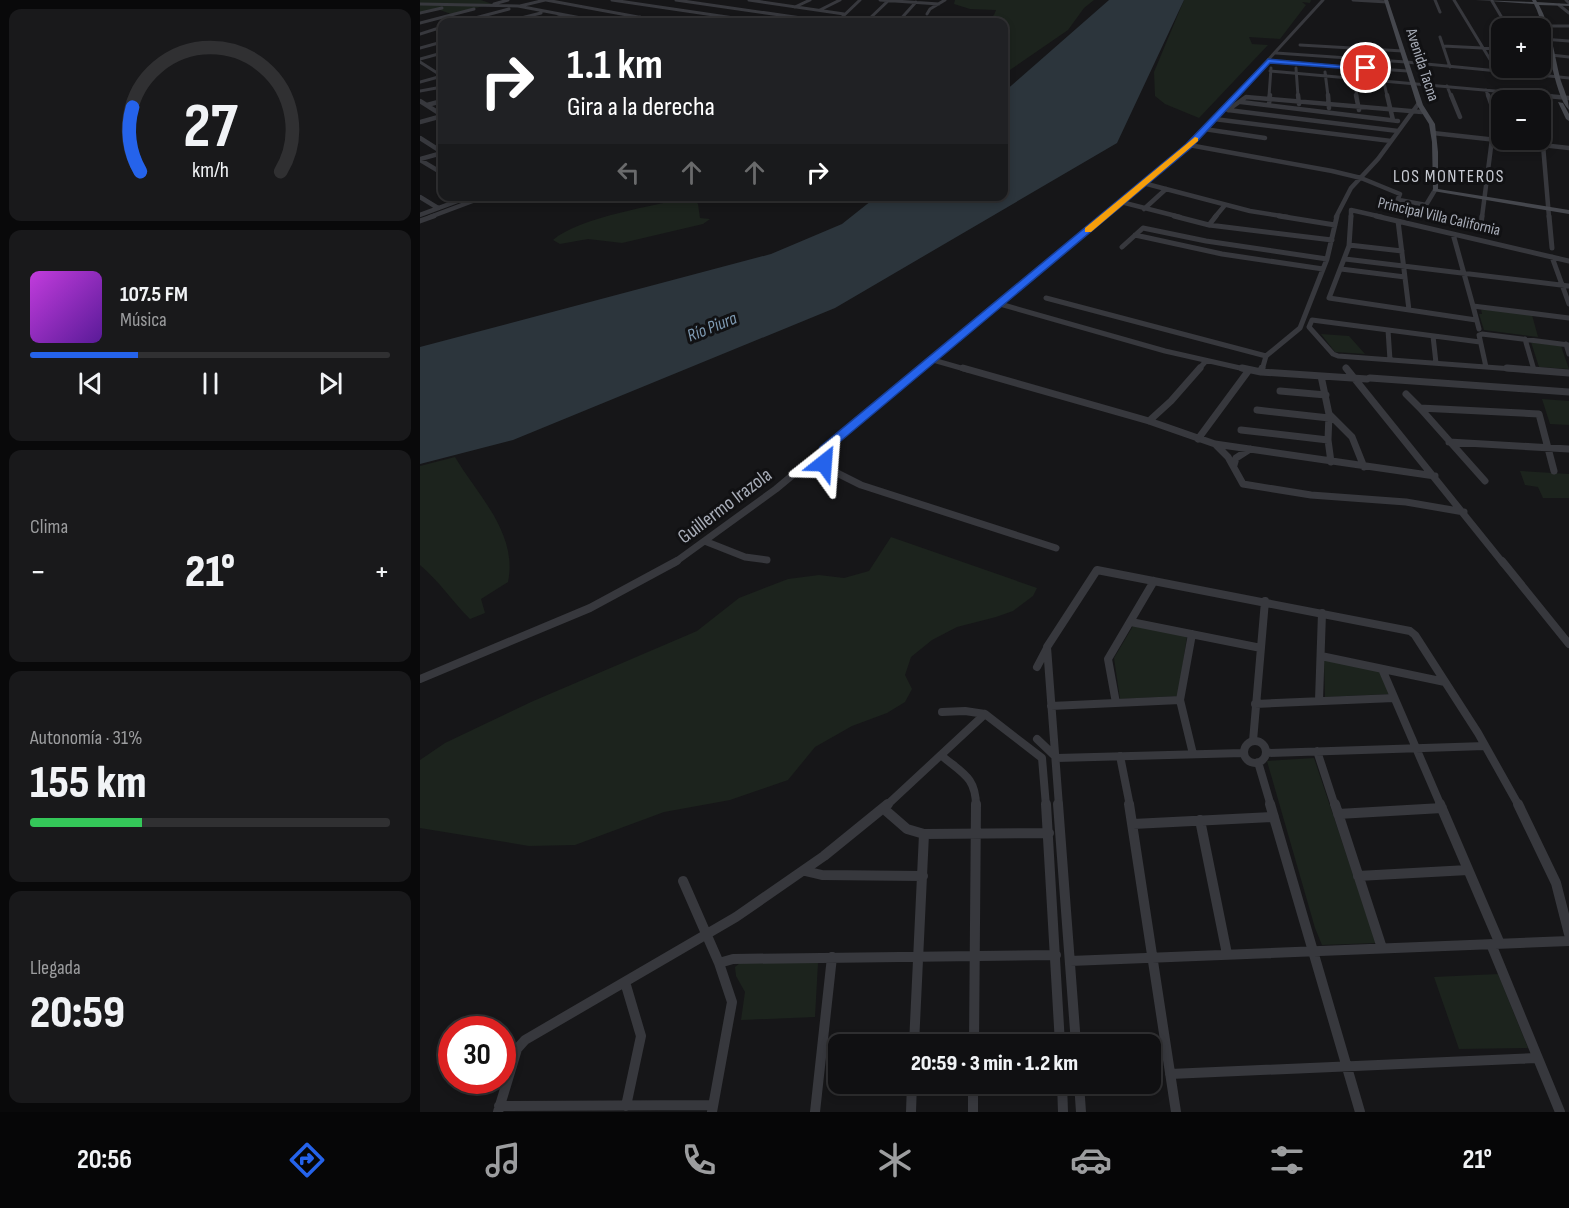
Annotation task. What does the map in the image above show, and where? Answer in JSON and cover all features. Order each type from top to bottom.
[{"type":"street","points":[[420,13],[473,0]]},
{"type":"street","points":[[439,18],[508,0]]},
{"type":"street","points":[[474,18],[546,0],[650,18]]},
{"type":"street","points":[[612,0],[662,8],[703,18]]},
{"type":"street","points":[[676,0],[802,18]]},
{"type":"street","points":[[637,18],[682,0]]},
{"type":"street","points":[[748,0],[844,14]]},
{"type":"street","points":[[671,10],[734,18],[778,0]]},
{"type":"street","points":[[795,7],[810,0]]},
{"type":"street","points":[[819,10],[840,0]]},
{"type":"street","points":[[840,18],[860,0]]},
{"type":"street","points":[[880,0],[939,4]]},
{"type":"street","points":[[871,18],[889,0]]},
{"type":"street","points":[[927,14],[945,0]]},
{"type":"street","name":"Guillermo Irazola","points":[[420,679],[602,601],[644,580],[707,542],[933,360],[1189,145],[1226,110],[1323,0]]},
{"type":"street","points":[[1353,0],[1387,1]]},
{"type":"street","points":[[1435,0],[1440,12]]},
{"type":"street","points":[[1454,0],[1491,60]]},
{"type":"street","points":[[1477,0],[1568,3]]},
{"type":"street","points":[[1510,0],[1559,5],[1568,3]]},
{"type":"street","name":"Avenida Tacna","points":[[1387,1],[1411,82],[1422,112],[1430,119],[1433,133],[1435,190]]},
{"type":"street","points":[[1492,1],[1502,18]]},
{"type":"street","points":[[902,18],[916,2]]},
{"type":"street","points":[[1532,2],[1538,18]]},
{"type":"street","points":[[420,4],[518,6],[573,18]]},
{"type":"street","points":[[1559,5],[1569,13]]},
{"type":"street","points":[[520,18],[543,12]]},
{"type":"street","points":[[556,18],[564,16]]},
{"type":"street","points":[[420,22],[438,18]]},
{"type":"street","points":[[1551,27],[1569,26]]},
{"type":"street","points":[[420,34],[438,28]]},
{"type":"street","points":[[1440,37],[1450,67]]},
{"type":"street","points":[[1551,38],[1569,41]]},
{"type":"street","points":[[1300,39],[1300,55]]},
{"type":"street","points":[[420,48],[438,43]]},
{"type":"street","points":[[1300,45],[1403,51]]},
{"type":"street","points":[[1443,46],[1491,48]]},
{"type":"street","points":[[1351,48],[1352,58]]},
{"type":"street","points":[[1276,53],[1491,70]]},
{"type":"street","points":[[420,61],[438,54]]},
{"type":"street","points":[[1551,56],[1569,57]]},
{"type":"street","points":[[420,61],[438,73]]},
{"type":"street","points":[[1269,105],[1271,61],[1408,71]]},
{"type":"street","points":[[1296,64],[1299,109]]},
{"type":"street","points":[[1551,64],[1569,119]]},
{"type":"street","points":[[1324,66],[1329,112]]},
{"type":"street","points":[[1352,67],[1360,115]]},
{"type":"street","points":[[1241,102],[1396,120],[1380,69]]},
{"type":"street","points":[[1270,71],[1563,97]]},
{"type":"street","points":[[1551,76],[1569,78]]},
{"type":"street","points":[[420,82],[438,77]]},
{"type":"street","points":[[1550,78],[1569,108]]},
{"type":"street","points":[[1447,86],[1460,117]]},
{"type":"street","points":[[420,91],[438,88]]},
{"type":"street","points":[[1486,90],[1491,104]]},
{"type":"street","points":[[1226,110],[1246,97],[1422,112]]},
{"type":"street","points":[[420,101],[438,112]]},
{"type":"street","points":[[427,105],[438,102]]},
{"type":"street","points":[[1261,372],[1266,356],[1300,328],[1328,259],[1337,215],[1351,188],[1378,159],[1419,103]]},
{"type":"street","points":[[1226,110],[1398,130]]},
{"type":"street","points":[[420,122],[438,116]]},
{"type":"street","points":[[1214,119],[1391,141]]},
{"type":"street","points":[[1204,129],[1265,138]]},
{"type":"street","points":[[1433,133],[1491,140]]},
{"type":"street","points":[[420,138],[438,149]]},
{"type":"street","points":[[1189,145],[1361,178],[1398,192],[1400,196],[1394,209]]},
{"type":"street","points":[[1551,146],[1569,148]]},
{"type":"street","points":[[1481,226],[1491,148]]},
{"type":"street","points":[[1543,150],[1552,248]]},
{"type":"street","points":[[420,160],[438,153]]},
{"type":"street","points":[[420,160],[438,171]]},
{"type":"street","points":[[1143,183],[1225,205],[1335,225]]},
{"type":"street","points":[[1144,209],[1166,189]]},
{"type":"street","points":[[1399,200],[1421,207],[1435,190],[1569,212]]},
{"type":"street","points":[[420,197],[438,208]]},
{"type":"street","points":[[420,215],[457,201]]},
{"type":"street","points":[[420,221],[473,201]]},
{"type":"street","points":[[1121,202],[1209,225],[1332,240]]},
{"type":"street","points":[[1209,225],[1225,205]]},
{"type":"street","name":"Principal Villa California","points":[[1409,310],[1329,298],[1349,245],[1351,210],[1569,261]]},
{"type":"street","points":[[1398,221],[1409,310],[1476,320]]},
{"type":"street","points":[[1122,247],[1143,228],[1206,241],[1328,259]]},
{"type":"street","points":[[1453,234],[1479,329]]},
{"type":"street","points":[[1135,235],[1222,254],[1323,269]]},
{"type":"street","points":[[1349,245],[1401,251]]},
{"type":"street","points":[[1552,257],[1566,286],[1569,304]]},
{"type":"street","points":[[1345,259],[1566,286]]},
{"type":"street","points":[[1341,269],[1405,277]]},
{"type":"street","points":[[1046,298],[1266,356]]},
{"type":"street","points":[[1000,304],[1206,361],[1261,372],[1569,392]]},
{"type":"street","points":[[1473,306],[1569,318]]},
{"type":"street","points":[[1480,342],[1312,320],[1309,327],[1336,355],[1569,373]]},
{"type":"street","points":[[1388,330],[1390,360]]},
{"type":"street","points":[[1486,367],[1479,335],[1485,334],[1567,345],[1569,354]]},
{"type":"street","points":[[1433,336],[1436,363]]},
{"type":"street","points":[[1525,339],[1534,370]]},
{"type":"street","points":[[933,360],[1149,422],[1215,444],[1435,476]]},
{"type":"street","points":[[1149,422],[1206,361]]},
{"type":"street","points":[[1346,368],[1569,644]]},
{"type":"street","points":[[1198,439],[1249,370]]},
{"type":"street","points":[[1321,376],[1329,416],[1330,462]]},
{"type":"street","points":[[1280,391],[1326,395]]},
{"type":"street","points":[[1406,394],[1485,482]]},
{"type":"street","points":[[1420,408],[1539,414],[1554,471]]},
{"type":"street","points":[[1257,410],[1329,416],[1351,434],[1357,444],[1364,467]]},
{"type":"street","points":[[1240,430],[1328,440]]},
{"type":"street","points":[[1449,441],[1569,448]]},
{"type":"street","points":[[1215,444],[1234,465],[1239,480],[1254,486],[1311,495],[1428,504],[1464,512]]},
{"type":"street","points":[[824,449],[824,463],[848,478],[887,494],[1056,548]]},
{"type":"street","points":[[1234,465],[1236,459],[1250,449]]},
{"type":"street","points":[[707,542],[745,557],[767,560]]},
{"type":"street","points":[[1037,667],[1047,647],[1097,570],[1410,631],[1416,635],[1516,797],[1565,906],[1569,934]]},
{"type":"street","points":[[1116,703],[1108,659],[1154,581]]},
{"type":"street","points":[[1253,741],[1265,601]]},
{"type":"street","points":[[1319,700],[1322,613]]},
{"type":"street","points":[[1131,622],[1261,648]]},
{"type":"street","points":[[1191,634],[1180,700],[1193,754]]},
{"type":"street","points":[[1047,647],[1057,758],[1075,1034]]},
{"type":"street","points":[[1321,656],[1445,682]]},
{"type":"street","points":[[1382,669],[1468,870],[1537,1058],[1560,1112]]},
{"type":"street","points":[[1256,704],[1394,698]]},
{"type":"street","points":[[1052,706],[1180,700]]},
{"type":"street","points":[[942,712],[965,711],[985,714],[1042,758],[1049,833],[1060,1034]]},
{"type":"street","points":[[683,881],[706,936],[719,963],[732,1002],[713,1109],[626,1106],[499,1109],[517,1049],[525,1040],[706,936],[805,871],[884,809],[985,714]]},
{"type":"street","points":[[1037,739],[1057,758],[1243,753],[1250,760],[1258,762],[1264,760],[1267,753],[1263,745],[1253,741]]},
{"type":"street","points":[[1243,753],[1244,746],[1253,741]]},
{"type":"street","points":[[1267,753],[1485,746]]},
{"type":"street","points":[[1317,751],[1382,948]]},
{"type":"street","points":[[942,756],[973,783],[976,791],[974,1034]]},
{"type":"street","points":[[1120,756],[1133,824],[1151,957],[1176,1112]]},
{"type":"street","points":[[1258,762],[1360,1112]]},
{"type":"street","points":[[1338,814],[1442,808]]},
{"type":"street","points":[[884,809],[907,829],[924,834],[1049,833]]},
{"type":"street","points":[[1133,824],[1274,817]]},
{"type":"street","points":[[1200,820],[1227,954]]},
{"type":"street","points":[[914,1034],[924,834]]},
{"type":"street","points":[[1359,876],[1468,870]]},
{"type":"street","points":[[805,871],[822,875],[923,876]]},
{"type":"street","points":[[1070,961],[1569,941]]},
{"type":"street","points":[[719,963],[733,958],[1056,955]]},
{"type":"street","points":[[815,1112],[832,957]]},
{"type":"street","points":[[625,982],[642,1036],[626,1106]]},
{"type":"street","points":[[1170,1074],[1537,1058]]},
{"type":"street","points":[[911,1112],[912,1094]]},
{"type":"street","points":[[973,1094],[973,1112]]},
{"type":"street","points":[[1063,1094],[1064,1112]]},
{"type":"street","points":[[1079,1094],[1081,1112]]},
{"type":"shaded area","points":[[420,0],[481,0],[492,4],[451,14],[437,9],[420,14]]},
{"type":"shaded area","points":[[955,0],[1094,0],[1084,8],[1068,30],[1008,71],[1008,18],[990,18],[996,10],[970,9],[954,4]]},
{"type":"shaded area","points":[[1184,0],[1311,0],[1310,3],[1302,2],[1306,5],[1280,39],[1249,37],[1252,44],[1268,45],[1199,118],[1165,104],[1155,96],[1154,72]]},
{"type":"shaded area","points":[[674,201],[696,201],[700,218],[710,219],[703,224],[622,243],[588,239],[560,244],[553,240],[565,232],[599,218]]},
{"type":"shaded area","points":[[1481,309],[1532,315],[1538,337],[1484,330],[1479,314],[1482,314]]},
{"type":"shaded area","points":[[1321,334],[1349,336],[1365,354],[1335,352]]},
{"type":"shaded area","points":[[1531,342],[1561,346],[1569,369],[1539,367]]},
{"type":"shaded area","points":[[1542,399],[1569,401],[1569,425],[1550,424]]},
{"type":"shaded area","points":[[455,457],[502,531],[510,564],[508,582],[481,599],[485,613],[470,619],[420,565],[420,466]]},
{"type":"shaded area","points":[[1520,471],[1569,474],[1569,498],[1543,498],[1538,487],[1525,485]]},
{"type":"shaded area","points":[[891,537],[1037,588],[1033,596],[1013,611],[957,627],[932,640],[911,657],[905,675],[912,689],[905,702],[887,713],[852,726],[815,747],[788,780],[730,800],[664,812],[575,845],[529,846],[420,828],[420,760],[445,743],[531,702],[697,631],[739,598],[788,579],[819,575],[844,578],[869,571]]},
{"type":"shaded area","points":[[1133,626],[1187,636],[1178,696],[1120,699],[1114,658]]},
{"type":"shaded area","points":[[1324,660],[1380,671],[1390,694],[1325,697]]},
{"type":"shaded area","points":[[1314,758],[1376,943],[1322,945],[1315,928],[1267,761]]},
{"type":"shaded area","points":[[740,963],[818,963],[815,1017],[741,1020],[745,992],[736,976],[735,967]]},
{"type":"shaded area","points":[[1498,974],[1528,1048],[1459,1049],[1434,977]]},
{"type":"water","name":"Río Piura","points":[[1109,0],[1184,0],[1117,143],[835,308],[513,440],[420,464],[420,347],[771,254],[842,224],[871,201],[1008,201],[1008,88]]},
{"type":"slow traffic","points":[[1088,230],[1195,139]]},
{"type":"district","name":"LOS MONTEROS","points":[[1449,176]]},
{"type":"route","points":[[824,463],[824,449],[1189,145],[1270,60],[1272,62],[1366,68]]}]
